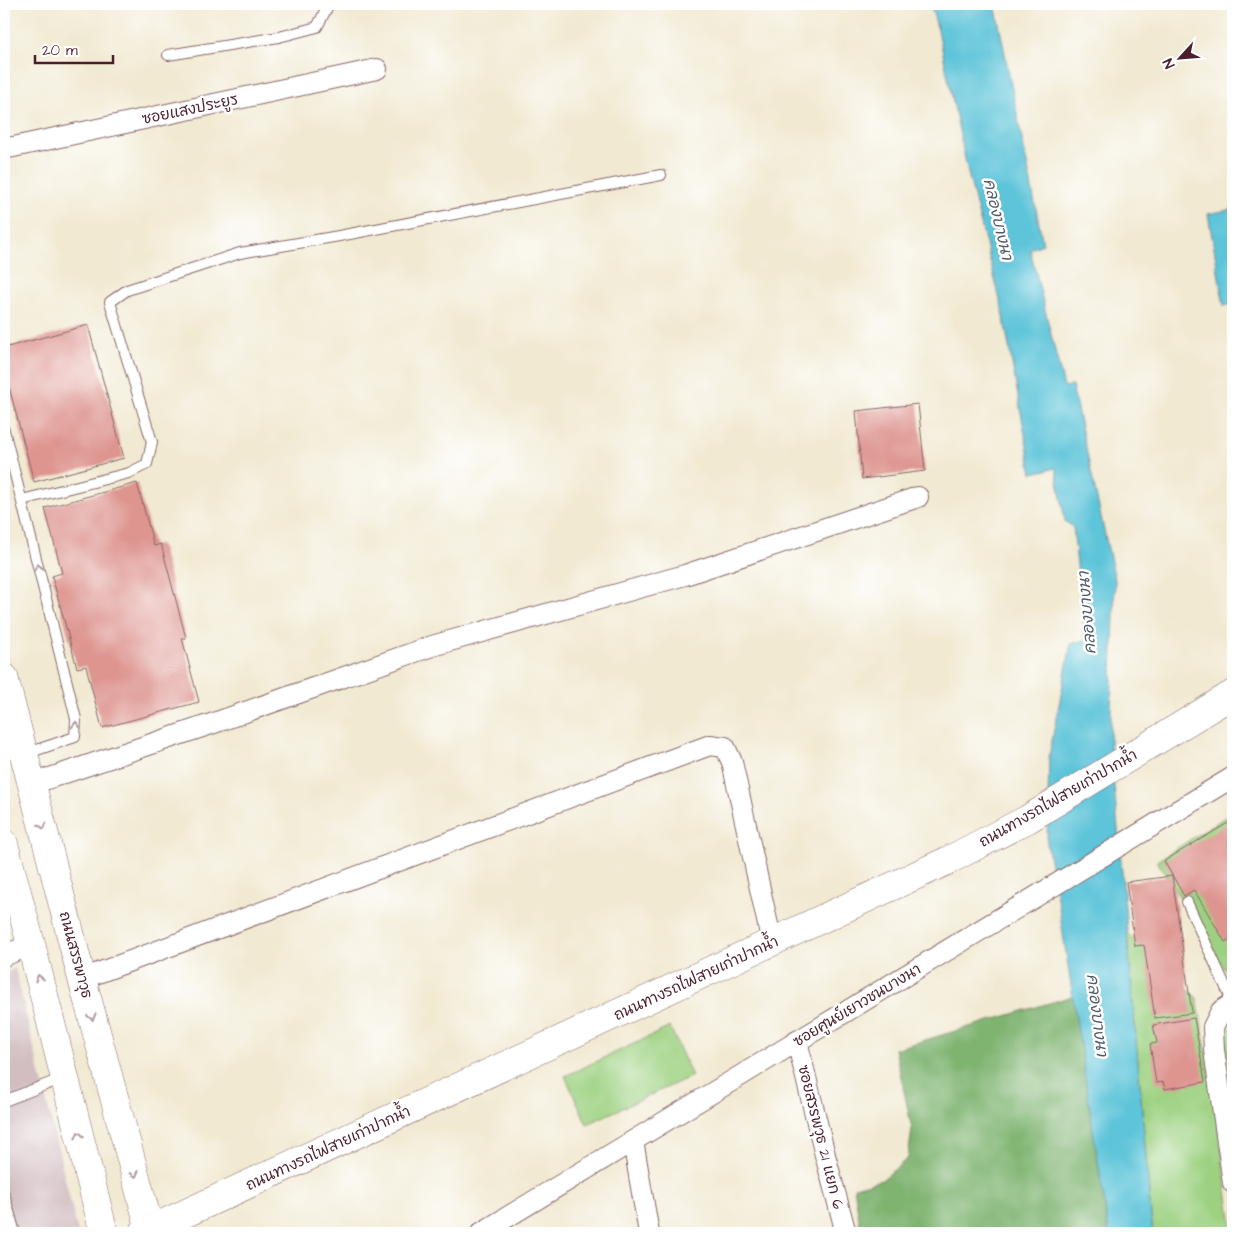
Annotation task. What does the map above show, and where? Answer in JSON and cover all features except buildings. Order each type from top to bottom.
[{"type":"main road","name":"ถนนสรรพาวุธ","points":[[4,677],[148,1232]]},
{"type":"main road","name":"ถนนทางรถไฟสายเก่าปากน้ำ","points":[[148,1232],[947,862],[1028,819],[1233,694]]},
{"type":"main road","points":[[4,844],[104,1233]]},
{"type":"main road","points":[[29,938],[66,917]]},
{"type":"street","name":"ซอยแสงประยูร","points":[[4,149],[377,69]]},
{"type":"street","points":[[32,784],[432,646],[690,574],[918,498]]},
{"type":"street","points":[[82,979],[710,745],[725,746],[732,762],[772,943]]},
{"type":"street","name":"ซอยศูนย์เยาวชนบางนา","points":[[481,1233],[1233,777]]},
{"type":"street","points":[[4,956],[29,938]]},
{"type":"street","points":[[1233,1003],[1221,1011],[1213,1027],[1214,1050],[1233,1183]]},
{"type":"street","name":"ซอยสรรพวุธ 21 แยก 6","points":[[797,1042],[846,1233]]},
{"type":"street","points":[[633,1141],[649,1233]]},
{"type":"lane","points":[[168,56],[279,37],[317,27],[328,6],[327,4]]},
{"type":"lane","points":[[22,500],[129,473],[147,464],[152,442],[110,302],[127,290],[240,253],[661,175]]},
{"type":"lane","points":[[4,430],[76,719],[75,737],[24,754]]},
{"type":"lane","points":[[1187,902],[1233,1003]]},
{"type":"lane","points":[[4,1101],[64,1078]]},
{"type":"lane","points":[[4,1194],[15,1233]]},
{"type":"shaded area","points":[[15,968],[78,1233],[4,1233],[4,973]]},
{"type":"green space","points":[[1233,812],[1233,983],[1157,861]]},
{"type":"green space","points":[[1127,933],[1197,998],[1213,1090],[1233,1233],[1153,1233]]},
{"type":"green space","points":[[1073,996],[1109,1233],[861,1233],[854,1187],[882,1180],[908,1158],[912,1129],[895,1049]]},
{"type":"green space","points":[[1233,1026],[1233,1098],[1224,1033]]},
{"type":"green space","points":[[670,1027],[692,1076],[587,1124],[565,1076]]},
{"type":"water","name":"คลองบางนา","points":[[930,4],[995,4],[1043,244],[1030,249],[1064,387],[1072,386],[1115,580],[1110,743],[1153,1233],[1109,1233],[1060,914],[1047,843],[1049,756],[1071,644],[1085,640],[1073,527],[1065,521],[1056,468],[1032,473],[1002,308],[968,173],[938,30]]},
{"type":"water","points":[[1233,209],[1233,304],[1224,306],[1208,214]]}]
